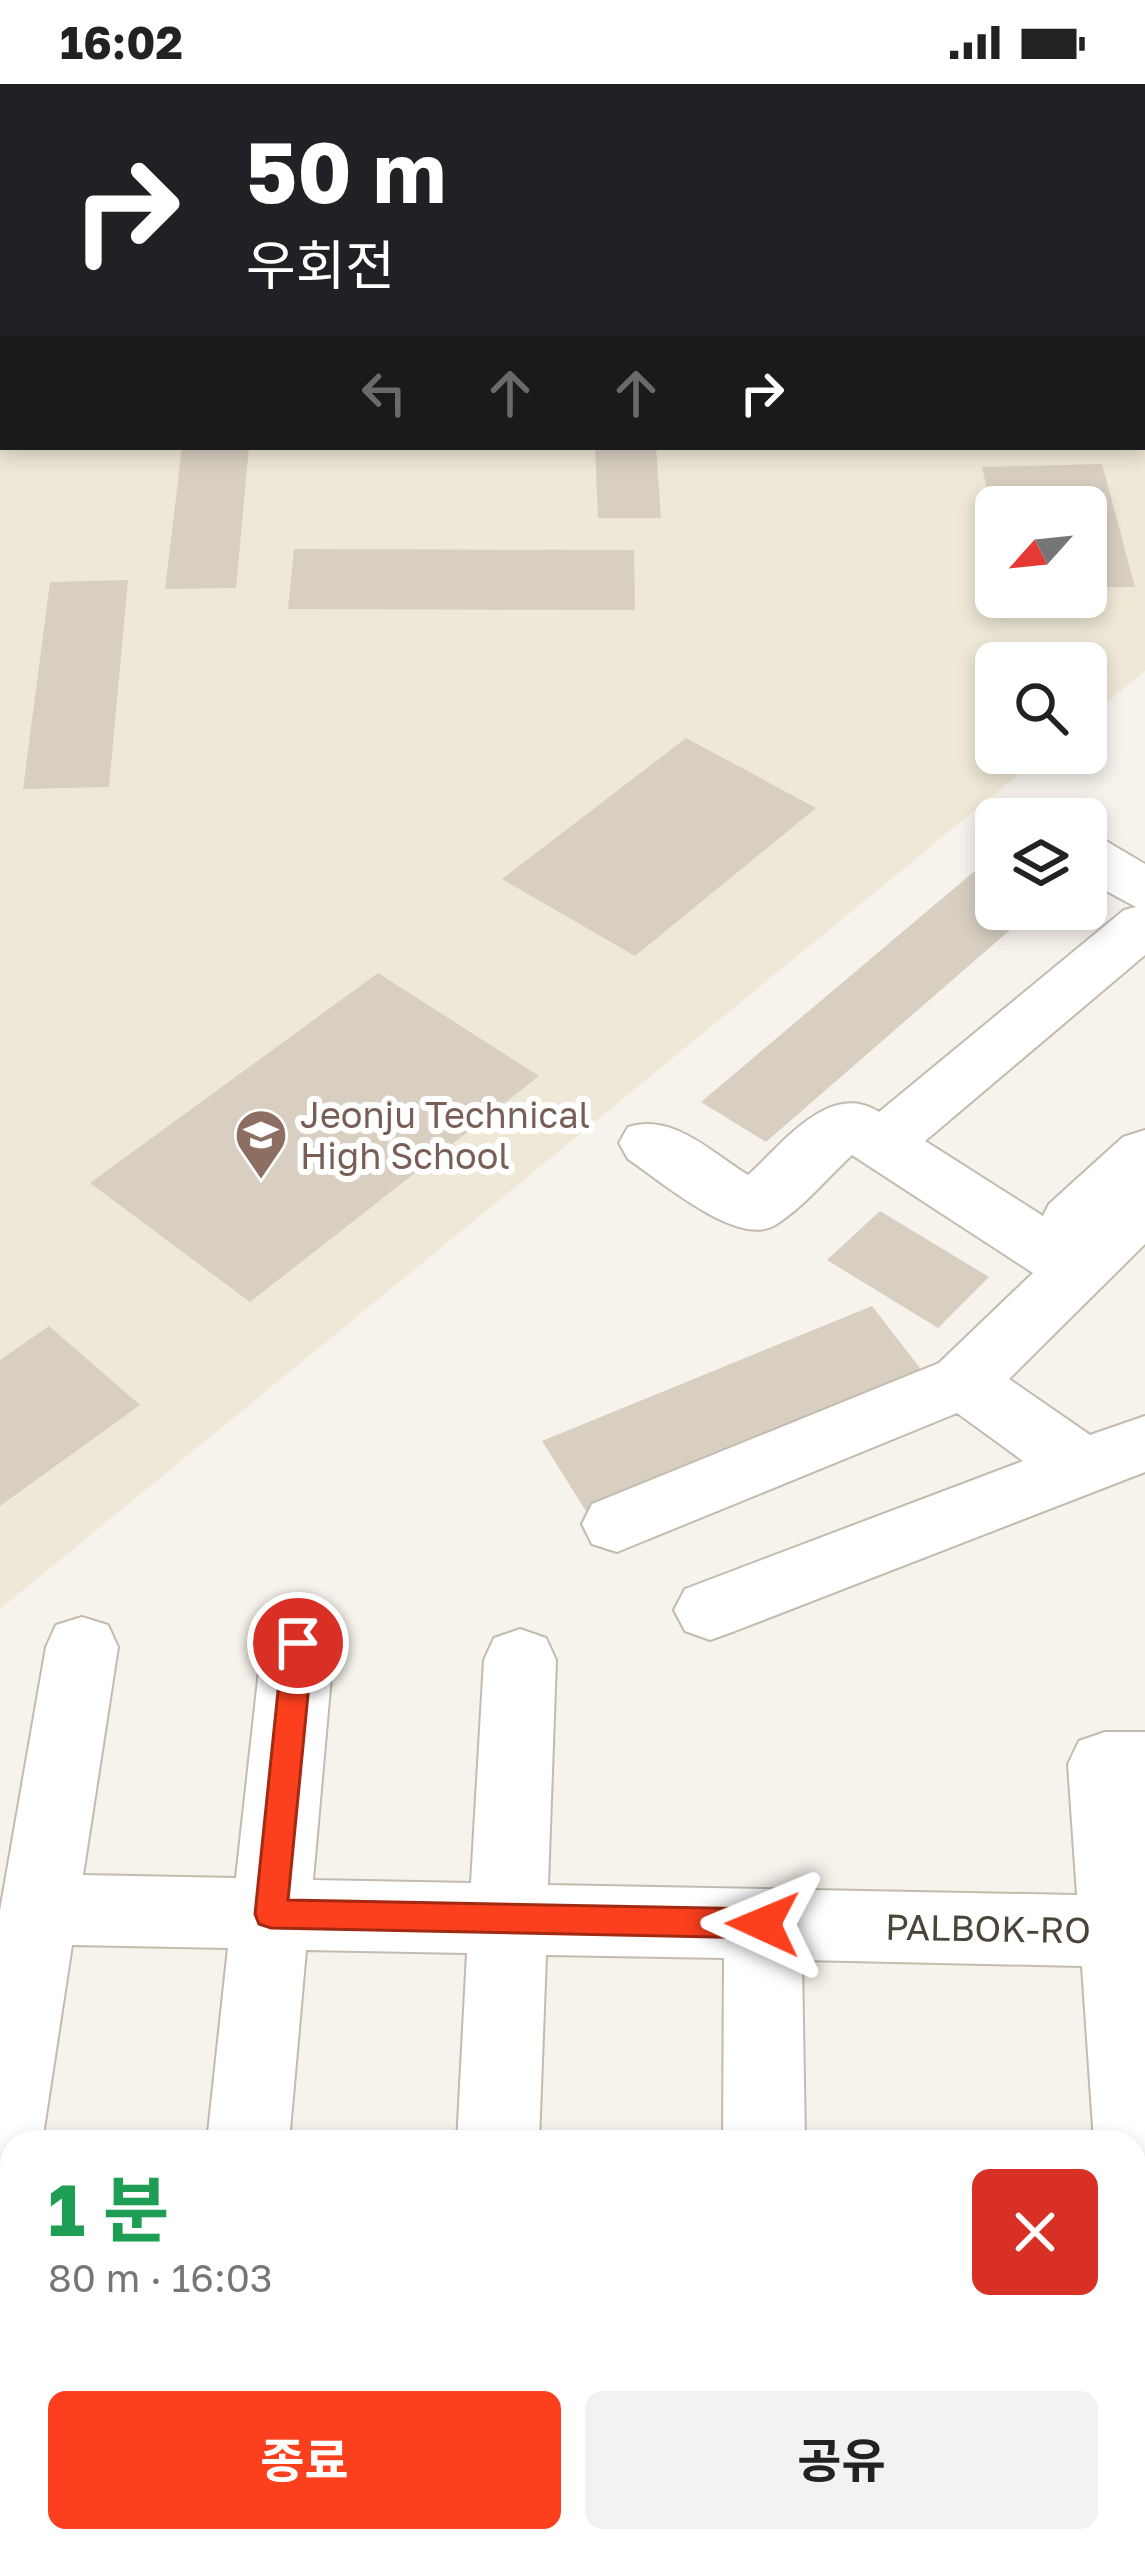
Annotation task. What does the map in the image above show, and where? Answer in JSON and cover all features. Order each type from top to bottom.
[{"type":"lane","points":[[881,1144],[1145,924]]},
{"type":"lane","points":[[650,1143],[752,1209],[848,1122],[1060,1259]]},
{"type":"lane","points":[[617,1524],[963,1382],[1145,1154]]},
{"type":"lane","points":[[1060,1259],[1145,1205]]},
{"type":"lane","points":[[963,1382],[1115,1455]]},
{"type":"lane","points":[[710,1610],[1115,1455]]},
{"type":"lane","points":[[249,2130],[298,1643]]},
{"type":"lane","points":[[2,2123],[82,1647]]},
{"type":"lane","points":[[498,2130],[520,1660]]},
{"type":"lane","points":[[1140,2130],[1132,1931],[1105,1764],[1145,1764]]},
{"type":"lane","name":"PALBOK-RO","points":[[39,1909],[1132,1931]]},
{"type":"lane","points":[[763,1924],[764,2130]]},
{"type":"shaded area","name":"Jeonju Technical High School","points":[[0,450],[1145,450],[1145,671],[1107,702],[1107,642],[975,642],[975,774],[1019,774],[990,798],[975,798],[975,810],[0,1609]]},
{"type":"building","points":[[182,450],[249,450],[236,588],[165,589]]},
{"type":"building","points":[[595,450],[656,450],[661,518],[598,518]]},
{"type":"building","points":[[1102,464],[1135,587],[1107,587],[1107,486],[986,486],[982,467]]},
{"type":"building","points":[[294,549],[634,550],[635,610],[288,609]]},
{"type":"building","points":[[128,580],[109,787],[23,789],[50,582]]},
{"type":"building","points":[[686,738],[816,808],[635,956],[502,879]]},
{"type":"building","points":[[975,871],[975,930],[1010,930],[766,1142],[701,1102]]},
{"type":"building","points":[[378,973],[539,1076],[250,1302],[90,1183]]},
{"type":"building","points":[[880,1211],[989,1277],[938,1328],[827,1260]]},
{"type":"building","points":[[872,1306],[923,1372],[587,1513],[542,1441]]},
{"type":"building","points":[[49,1326],[140,1405],[0,1506],[0,1360]]},
{"type":"place","name":"Jeonju Technical High School","points":[[261,1181]]},
{"type":"route","points":[[298,1643],[271,1914],[763,1924]]}]
